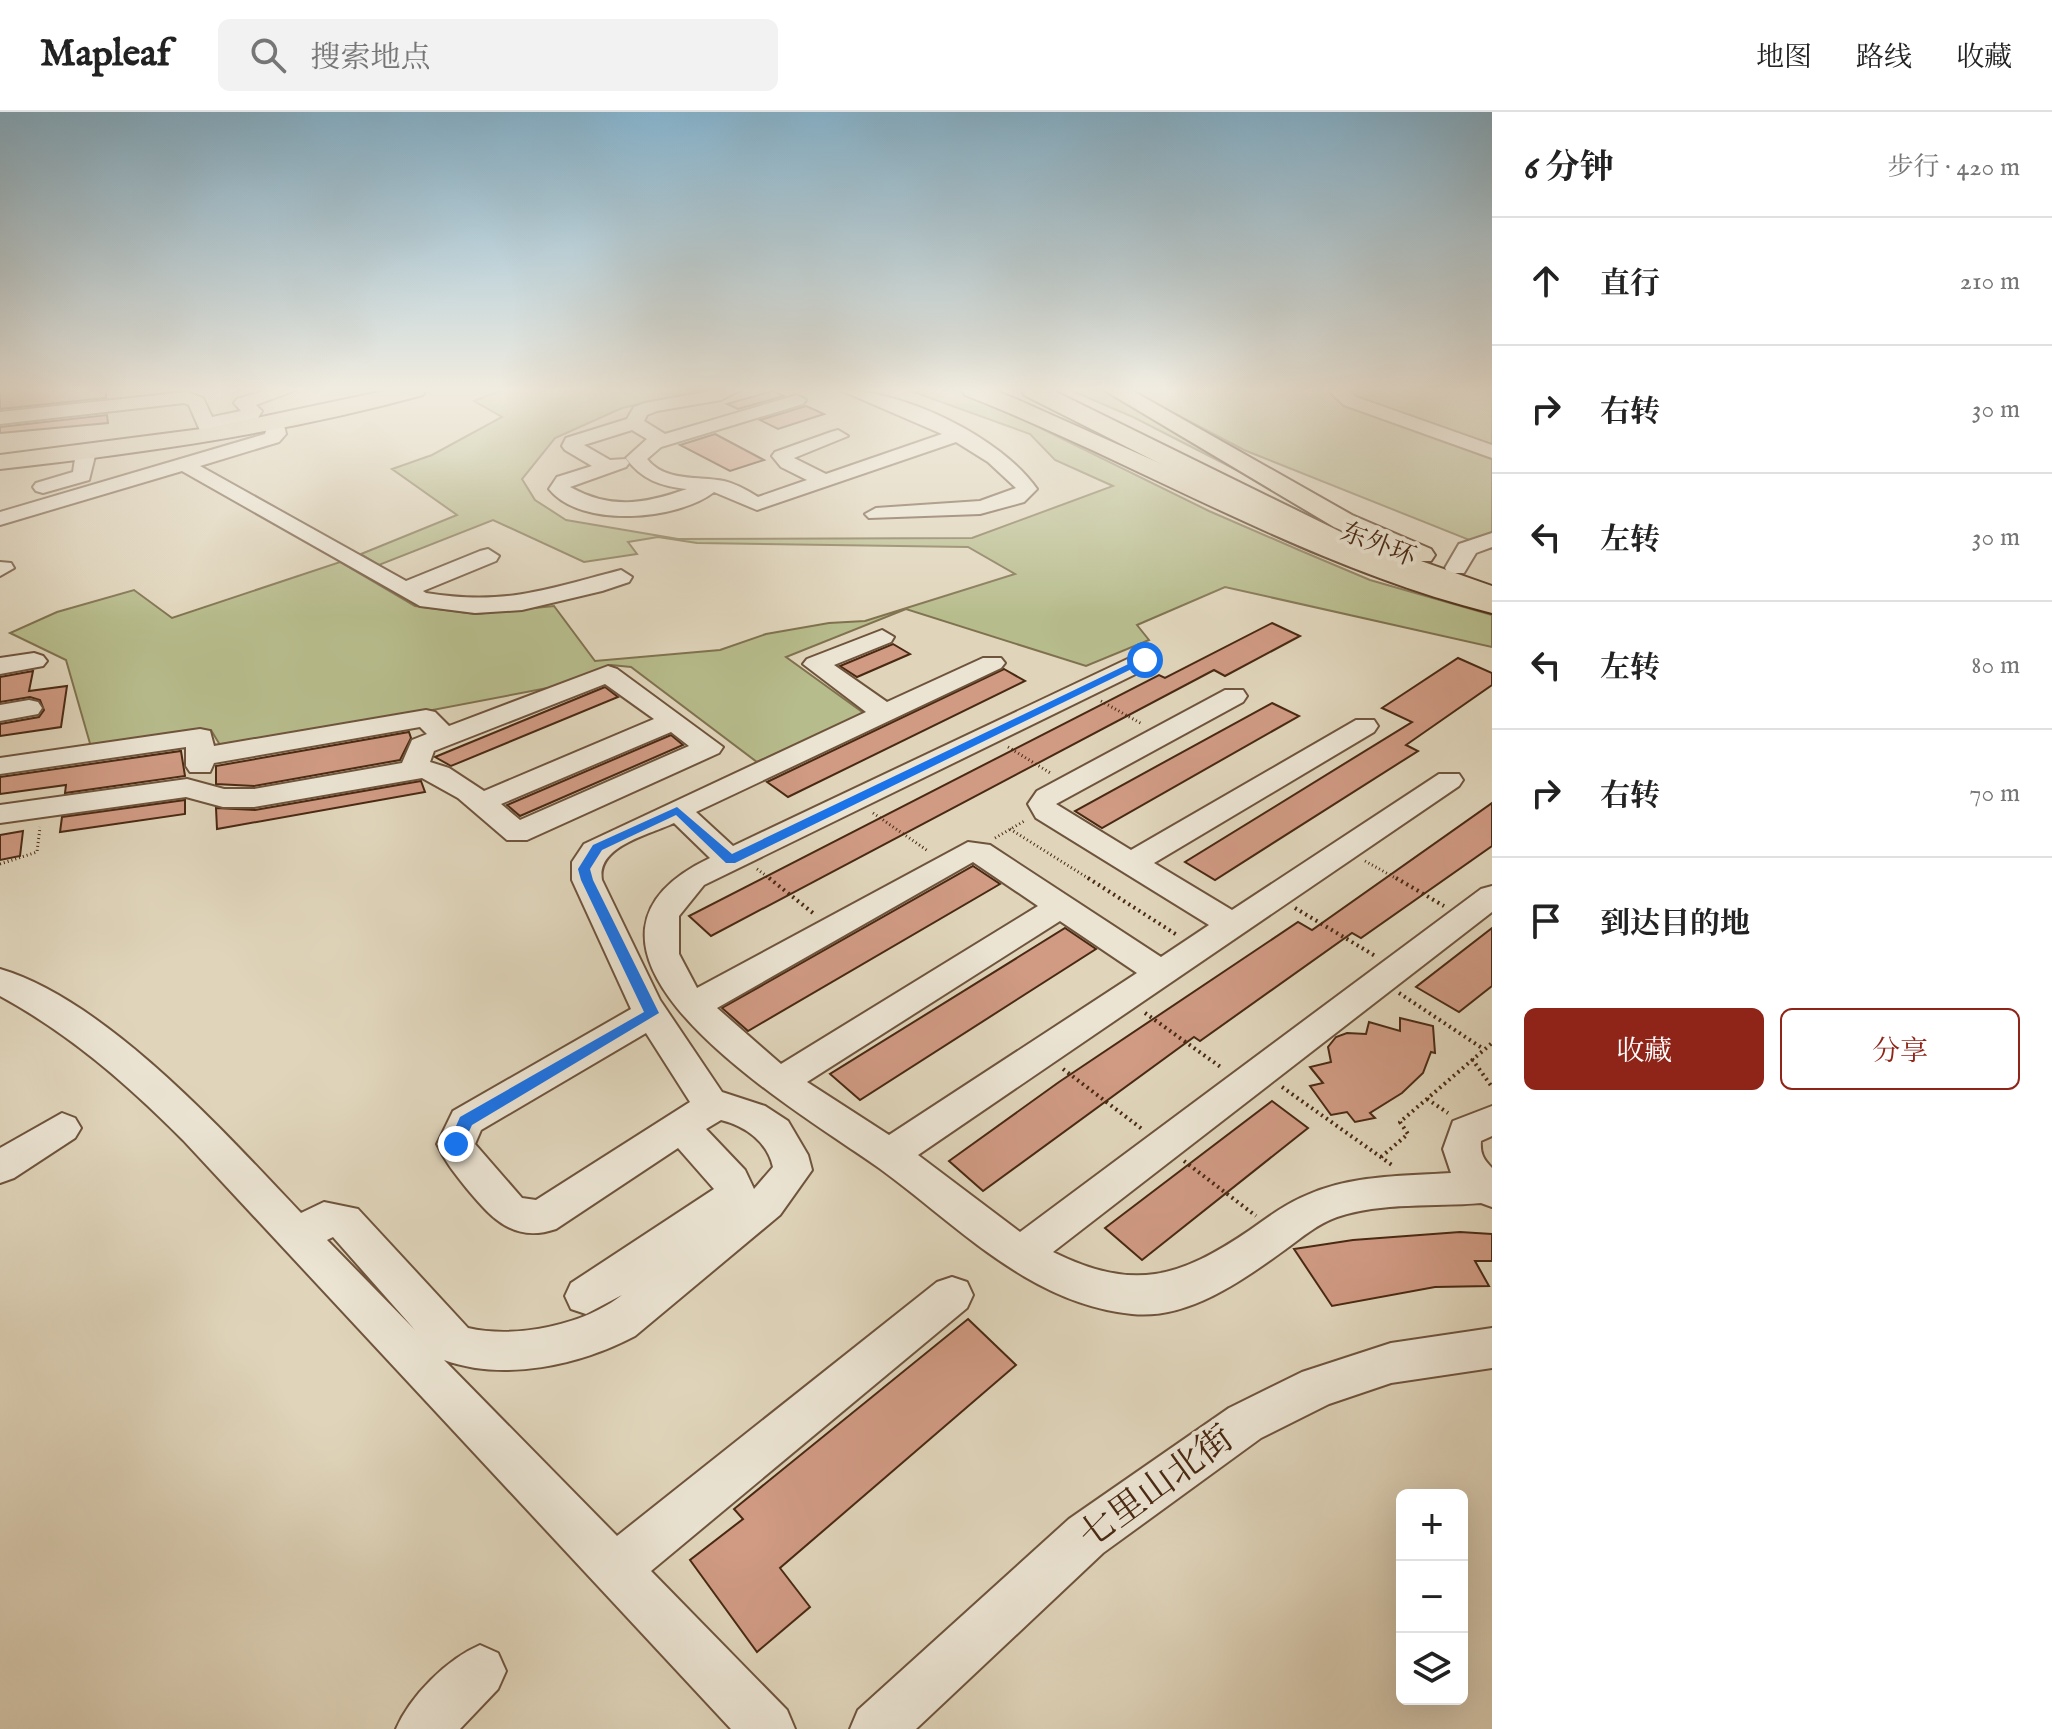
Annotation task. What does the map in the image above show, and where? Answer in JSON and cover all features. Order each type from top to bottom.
[{"type":"highway","points":[[1188,465],[1336,541],[1492,597]]},
{"type":"highway","name":"东外环","points":[[1210,465],[1326,524],[1394,552],[1492,582]]},
{"type":"main road","points":[[1153,465],[1307,539],[1445,591],[1492,604]]},
{"type":"main road","points":[[1246,465],[1343,521],[1492,582]]},
{"type":"street","points":[[35,489],[82,476],[84,465]]},
{"type":"street","points":[[0,519],[183,465]]},
{"type":"street","points":[[186,465],[420,599],[488,608],[548,601],[621,577]]},
{"type":"street","points":[[614,465],[564,481],[559,489],[587,505],[632,513],[716,486]]},
{"type":"street","points":[[642,465],[672,481],[726,488],[757,504],[870,465]]},
{"type":"street","points":[[795,465],[825,481]]},
{"type":"street","points":[[876,514],[984,507],[1023,495],[1027,489],[1018,475],[1003,465]]},
{"type":"street","points":[[1456,568],[1467,549],[1492,540]]},
{"type":"street","points":[[405,590],[488,556]]},
{"type":"street","points":[[882,637],[816,664],[885,713]]},
{"type":"street","points":[[1145,660],[685,884],[665,908],[660,932],[665,958],[692,1006],[725,1041],[889,1155],[979,1227],[1087,1288],[1139,1296],[1174,1290],[1217,1271],[1319,1207],[1343,1198],[1489,1189]]},
{"type":"street","points":[[0,666],[34,661]]},
{"type":"street","points":[[299,1238],[324,1219],[333,1217],[344,1221],[455,1344],[496,1351],[559,1344],[593,1336],[620,1322],[766,1203],[793,1170],[791,1155],[764,1120],[740,1109],[710,1103],[652,1013],[584,869],[598,847],[992,663]]},
{"type":"street","points":[[0,814],[199,789],[237,800],[413,769],[431,769],[517,833],[709,747],[608,674],[422,746],[413,769]]},
{"type":"street","points":[[1233,925],[1045,809],[1042,804],[1047,797],[1234,696]]},
{"type":"street","points":[[0,713],[29,708]]},
{"type":"street","points":[[200,757],[426,718],[445,737]]},
{"type":"street","points":[[480,803],[673,721]]},
{"type":"street","points":[[1132,863],[1365,726]]},
{"type":"street","points":[[0,766],[38,760],[53,761],[200,737],[199,789]]},
{"type":"street","points":[[37,809],[38,760]]},
{"type":"street","points":[[889,1155],[1449,780]]},
{"type":"street","points":[[677,810],[735,858]]},
{"type":"street","points":[[692,1006],[958,858],[979,852],[1161,973]]},
{"type":"street","points":[[781,1081],[1061,906]]},
{"type":"street","points":[[1022,1253],[1478,906]]},
{"type":"street","points":[[0,981],[68,1017],[172,1104],[768,1729]]},
{"type":"street","points":[[652,1013],[466,1121],[456,1144],[508,1210],[531,1219],[542,1217],[716,1104]]},
{"type":"street","points":[[1489,1189],[1468,1169],[1461,1155],[1461,1142],[1466,1131],[1492,1121]]},
{"type":"street","points":[[0,1167],[62,1128]]},
{"type":"street","points":[[586,1296],[730,1201],[735,1192],[731,1181],[682,1128]]},
{"type":"street","points":[[615,1569],[952,1295]]},
{"type":"street","name":"七里山北街","points":[[877,1729],[1086,1536],[1245,1423],[1318,1387],[1391,1363],[1492,1348]]},
{"type":"street","points":[[423,1729],[480,1671]]},
{"type":"path","points":[[1081,690],[1162,735]]},
{"type":"path","points":[[989,735],[1070,785]]},
{"type":"path","points":[[855,800],[958,858],[1045,809]]},
{"type":"path","points":[[0,864],[37,852],[37,809]]},
{"type":"path","points":[[1010,829],[1198,948]]},
{"type":"path","points":[[1346,850],[1478,906]]},
{"type":"path","points":[[735,858],[832,928]]},
{"type":"path","points":[[1276,896],[1388,975],[1483,1048]]},
{"type":"path","points":[[1123,998],[1381,1157],[1408,1177],[1416,1193]]},
{"type":"path","points":[[1381,1157],[1408,1134],[1400,1122],[1492,1043]]},
{"type":"path","points":[[1042,1053],[1280,1234]]},
{"type":"path","points":[[1472,1059],[1492,1087]]},
{"type":"green space","points":[[402,465],[533,465],[522,479],[535,500],[566,520],[678,539],[972,538],[1113,486],[1067,465],[1116,465],[1209,511],[1370,580],[1492,615],[1492,647],[1225,587],[1137,625],[1149,640],[1086,666],[906,609],[786,657],[865,714],[757,762],[631,667],[611,665],[558,686],[223,750],[211,730],[91,747],[66,660],[10,633],[57,612],[134,590],[172,618],[340,562],[415,606],[476,614],[554,606],[595,661],[720,650],[766,634],[829,623],[865,621],[1015,574],[968,547],[697,543],[658,537],[628,542],[637,554],[584,562],[493,520],[379,565],[361,554],[457,515],[392,469]]},
{"type":"green space","points":[[1228,465],[1233,465],[1266,485]]},
{"type":"green space","points":[[1283,465],[1492,465],[1492,549]]},
{"type":"building","points":[[719,465],[747,465],[730,471]]},
{"type":"building","points":[[1272,623],[1300,636],[1225,676],[1214,670],[711,936],[689,916],[1159,675],[1165,678]]},
{"type":"building","points":[[893,644],[910,654],[857,677],[840,666]]},
{"type":"building","points":[[1458,658],[1492,673],[1492,685],[1406,745],[1418,751],[1215,880],[1185,862],[1412,722],[1382,708]]},
{"type":"building","points":[[1004,669],[1025,681],[788,797],[767,782]]},
{"type":"building","points":[[33,671],[29,691],[67,686],[61,727],[0,736],[0,724],[39,717],[44,710],[40,700],[30,697],[0,702],[0,677]]},
{"type":"building","points":[[605,687],[618,697],[451,766],[435,757]]},
{"type":"building","points":[[1272,703],[1299,716],[1102,828],[1075,811]]},
{"type":"building","points":[[409,732],[411,738],[400,760],[254,786],[216,784],[216,766]]},
{"type":"building","points":[[671,735],[683,745],[520,816],[507,805]]},
{"type":"building","points":[[181,751],[185,776],[65,793],[66,785],[0,794],[0,777]]},
{"type":"building","points":[[421,781],[425,792],[217,829],[216,808],[255,810]]},
{"type":"building","points":[[185,800],[185,814],[60,832],[62,817]]},
{"type":"building","points":[[1492,803],[1492,846],[1361,938],[1352,933],[1200,1041],[1194,1037],[983,1191],[949,1161],[1059,1082],[1298,922],[1312,930]]},
{"type":"building","points":[[23,831],[20,856],[0,860],[0,835]]},
{"type":"building","points":[[973,866],[1000,884],[748,1031],[722,1008]]},
{"type":"building","points":[[1065,928],[1096,949],[860,1100],[830,1074]]},
{"type":"building","points":[[1492,928],[1492,986],[1459,1012],[1416,987]]},
{"type":"building","points":[[1400,1018],[1433,1026],[1435,1053],[1431,1052],[1423,1073],[1402,1093],[1370,1113],[1375,1118],[1355,1122],[1347,1112],[1331,1115],[1310,1086],[1323,1083],[1310,1067],[1331,1062],[1328,1047],[1336,1037],[1347,1033],[1366,1034],[1369,1022],[1400,1031]]},
{"type":"building","points":[[1272,1101],[1308,1128],[1142,1260],[1105,1228]]},
{"type":"building","points":[[1460,1232],[1492,1234],[1492,1261],[1475,1261],[1489,1286],[1435,1287],[1332,1306],[1294,1249],[1353,1240]]},
{"type":"building","points":[[968,1319],[1016,1365],[780,1568],[810,1607],[757,1652],[690,1560],[743,1519],[734,1509]]},
{"type":"route","points":[[456,1144],[459,1131],[466,1121],[652,1013],[587,880],[584,869],[598,847],[677,810],[730,860],[1145,660]]}]
